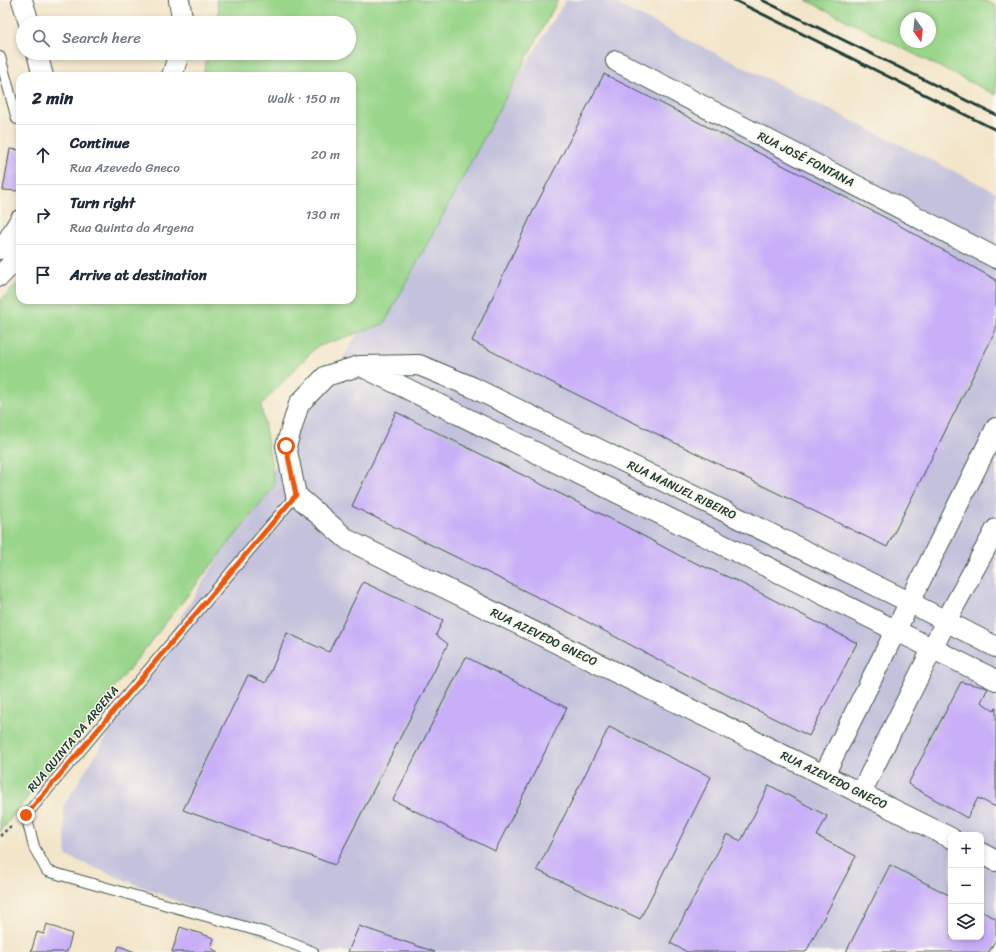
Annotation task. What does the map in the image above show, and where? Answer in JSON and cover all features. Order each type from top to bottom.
[{"type":"street","points":[[22,0],[27,16]]},
{"type":"street","points":[[179,0],[182,16]]},
{"type":"street","points":[[173,72],[177,60]]},
{"type":"street","name":"RUA JOSÉ FONTANA","points":[[616,61],[996,258]]},
{"type":"street","points":[[0,249],[8,240],[16,227]]},
{"type":"street","points":[[0,276],[16,259]]},
{"type":"street","name":"RUA MANUEL RIBEIRO","points":[[359,366],[419,365],[472,387],[909,602],[996,647]]},
{"type":"street","points":[[296,495],[286,446],[299,404],[326,376],[359,366],[933,647],[996,680]]},
{"type":"street","points":[[824,775],[996,428]]},
{"type":"street","name":"RUA AZEVEDO GNECO","points":[[296,495],[348,540],[948,836]]},
{"type":"street","points":[[861,793],[946,621],[996,529]]},
{"type":"street","points":[[984,855],[996,861]]},
{"type":"lane","points":[[0,57],[16,115]]},
{"type":"lane","name":"RUA QUINTA DA ARGENA","points":[[296,495],[26,815],[34,847],[47,871],[264,932],[313,952]]},
{"type":"shaded area","points":[[566,0],[608,0],[996,192],[996,952],[303,952],[66,856],[64,805]]},
{"type":"green space","points":[[216,0],[558,0],[384,324],[316,347],[261,405],[275,485],[0,832],[0,301],[16,285],[16,304],[356,304],[356,72],[204,72],[206,60],[356,60],[356,16],[218,16],[219,9]]},
{"type":"green space","points":[[806,0],[983,0],[996,6],[996,95],[902,48],[936,48],[936,12],[900,12],[900,47]]},
{"type":"building","points":[[604,74],[888,219],[996,280],[996,330],[887,547],[541,377],[472,341],[535,207]]},
{"type":"building","points":[[10,149],[16,150],[16,191],[3,190]]},
{"type":"building","points":[[396,412],[625,526],[682,557],[737,581],[857,643],[809,736],[691,677],[580,618],[352,506]]},
{"type":"building","points":[[363,582],[443,620],[436,635],[448,644],[335,865],[183,810],[248,675],[266,683],[287,633],[329,652]]},
{"type":"building","points":[[466,657],[567,708],[495,851],[393,800]]},
{"type":"building","points":[[961,682],[988,688],[981,702],[994,711],[996,708],[996,807],[978,798],[967,818],[908,784]]},
{"type":"building","points":[[609,727],[711,777],[640,919],[537,870]]},
{"type":"building","points":[[769,785],[827,816],[817,836],[856,856],[806,952],[687,952],[670,943],[727,834],[741,841]]},
{"type":"building","points":[[890,865],[948,894],[948,940],[984,940],[984,913],[996,919],[996,939],[989,952],[846,952]]},
{"type":"building","points":[[47,924],[72,934],[67,952],[31,952],[37,932],[44,934]]},
{"type":"building","points":[[359,926],[435,952],[348,952]]},
{"type":"building","points":[[180,927],[214,938],[211,948],[218,952],[172,952]]},
{"type":"building","points":[[119,946],[135,952],[117,952]]},
{"type":"railway","points":[[734,0],[996,130]]},
{"type":"railway","points":[[762,0],[996,115]]},
{"type":"route","points":[[26,815],[296,495],[286,446]]}]
